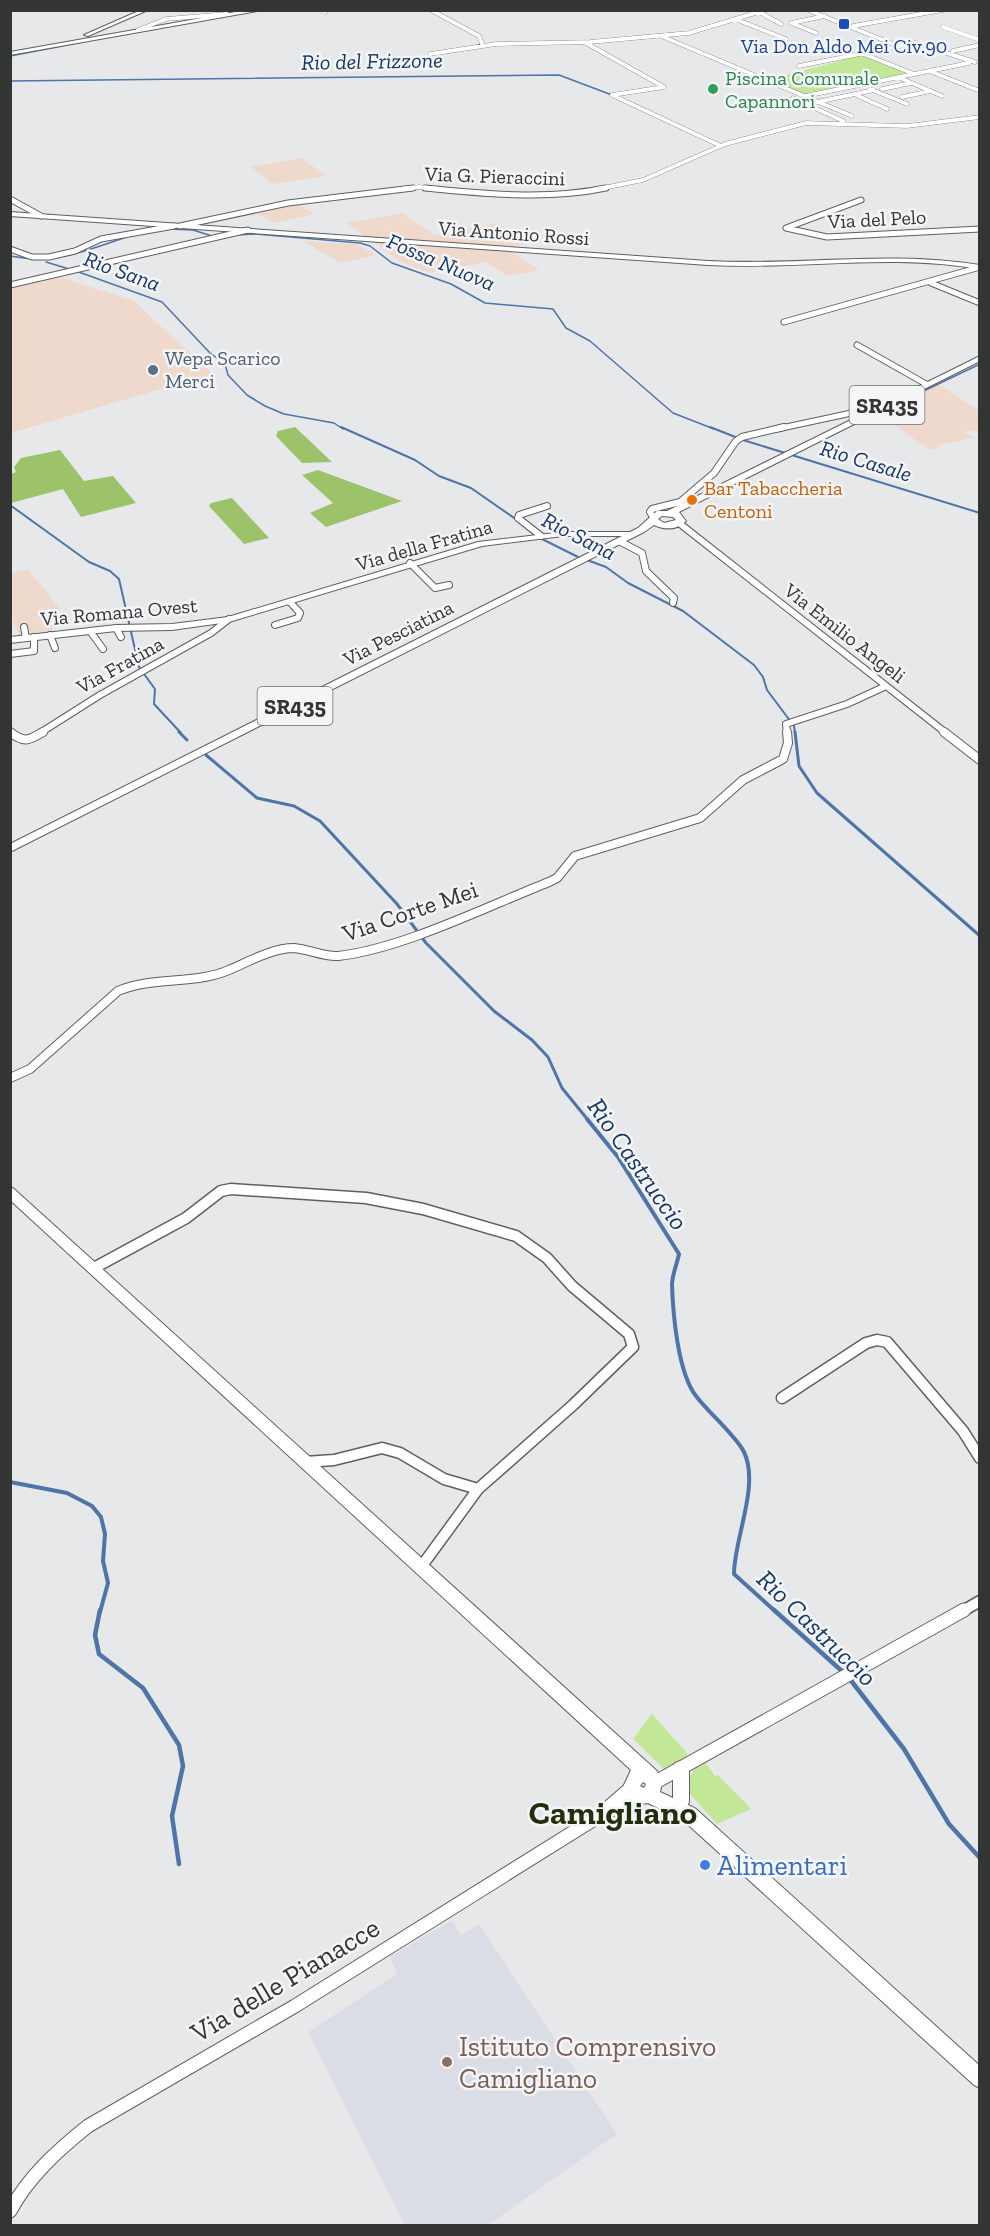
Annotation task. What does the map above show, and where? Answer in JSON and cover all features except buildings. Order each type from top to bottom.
[{"type":"main road","name":"Via Pesciatina","points":[[10,849],[980,358]]},
{"type":"street","points":[[36,49],[91,33],[146,10]]},
{"type":"street","points":[[10,54],[227,14],[261,10]]},
{"type":"street","points":[[431,10],[479,36],[478,39],[483,46]]},
{"type":"street","points":[[430,54],[483,46],[584,42],[673,35],[695,32],[765,10]]},
{"type":"street","points":[[808,10],[853,26],[898,46]]},
{"type":"street","points":[[817,10],[844,17]]},
{"type":"street","points":[[853,26],[943,10]]},
{"type":"street","points":[[759,12],[766,15],[766,18],[781,24]]},
{"type":"street","points":[[816,33],[791,23],[825,16]]},
{"type":"street","points":[[735,19],[786,39]]},
{"type":"street","points":[[856,21],[864,23]]},
{"type":"street","points":[[943,27],[980,40]]},
{"type":"street","points":[[91,33],[113,35]]},
{"type":"street","points":[[671,41],[669,37],[673,35]]},
{"type":"street","points":[[661,36],[852,116]]},
{"type":"street","points":[[612,40],[618,44]]},
{"type":"street","points":[[584,42],[664,87],[613,95],[721,146]]},
{"type":"street","points":[[921,43],[974,63]]},
{"type":"street","points":[[799,66],[921,43],[931,43],[963,55],[957,56]]},
{"type":"street","points":[[953,51],[980,45]]},
{"type":"street","points":[[861,53],[914,74]]},
{"type":"street","points":[[802,96],[974,63]]},
{"type":"street","points":[[930,71],[980,91]]},
{"type":"street","points":[[898,77],[942,96]]},
{"type":"street","points":[[882,89],[911,83]]},
{"type":"street","points":[[860,85],[907,104]]},
{"type":"street","points":[[817,102],[874,90]]},
{"type":"street","points":[[902,97],[931,91]]},
{"type":"street","points":[[854,94],[887,109]]},
{"type":"street","points":[[794,98],[851,123]]},
{"type":"street","name":"Via G. Pieraccini","points":[[10,249],[32,257],[49,257],[75,251],[116,236],[288,203],[419,187],[472,193],[587,192],[643,180],[721,146],[750,136],[806,123],[907,126],[980,117]]},
{"type":"street","points":[[10,199],[41,216]]},
{"type":"street","name":"Via del Pelo","points":[[861,200],[786,228],[827,237],[980,229]]},
{"type":"street","name":"Via Antonio Rossi","points":[[10,214],[206,228],[226,232],[248,230],[698,262],[768,264],[893,258],[935,260],[980,267]]},
{"type":"street","points":[[206,228],[216,234]]},
{"type":"street","points":[[208,240],[216,234],[226,232]]},
{"type":"street","points":[[10,285],[208,240],[226,232]]},
{"type":"street","points":[[784,322],[844,303],[931,283],[980,267]]},
{"type":"street","points":[[931,283],[980,303]]},
{"type":"street","points":[[857,345],[926,384]]},
{"type":"street","points":[[667,517],[680,502],[706,480],[740,438],[874,406],[884,406]]},
{"type":"street","points":[[537,536],[518,518],[519,515],[547,506]]},
{"type":"street","name":"Via Emilio Angeli","points":[[667,517],[980,760]]},
{"type":"street","points":[[549,519],[564,534]]},
{"type":"street","name":"Via della Fratina","points":[[230,619],[410,563],[481,544],[537,536],[637,532]]},
{"type":"street","points":[[619,541],[642,553],[646,570],[674,598],[673,603]]},
{"type":"street","points":[[410,563],[435,588],[450,585]]},
{"type":"street","points":[[275,625],[298,618],[300,614],[290,602]]},
{"type":"street","name":"Via Romana Ovest","points":[[10,640],[50,635],[71,636],[90,630],[172,627],[230,619]]},
{"type":"street","name":"Via Fratina","points":[[10,732],[21,741],[28,741],[68,714],[211,633],[230,619]]},
{"type":"street","points":[[10,654],[34,651],[36,648],[24,627]]},
{"type":"street","points":[[116,628],[122,637]]},
{"type":"street","points":[[90,630],[103,649]]},
{"type":"street","points":[[50,635],[55,648]]},
{"type":"street","name":"Via Corte Mei","points":[[10,1078],[30,1069],[118,991],[134,984],[212,975],[228,971],[249,960],[292,948],[336,956],[367,950],[423,932],[549,882],[557,878],[574,856],[700,818],[743,780],[783,759],[788,743],[790,723],[847,704],[886,686]]},
{"type":"street","points":[[94,1268],[186,1218],[221,1191],[231,1189],[366,1198],[478,1223],[525,1241],[629,1334],[633,1347],[573,1405],[478,1489],[422,1567]]},
{"type":"street","points":[[10,1192],[617,1746],[645,1786],[685,1808],[980,2079]]},
{"type":"street","points":[[782,1398],[866,1343],[877,1340],[887,1342],[963,1431],[980,1458]]},
{"type":"street","points":[[305,1462],[334,1460],[382,1448],[400,1453],[444,1479],[478,1489]]},
{"type":"street","name":"Via delle Pianacce","points":[[10,2211],[17,2198],[57,2150],[88,2126],[295,2006],[645,1786],[667,1778],[980,1601]]},
{"type":"street","points":[[681,1769],[685,1808]]},
{"type":"shaded area","points":[[301,158],[327,176],[272,184],[251,167]]},
{"type":"shaded area","points":[[298,204],[315,214],[274,223],[255,213]]},
{"type":"shaded area","points":[[402,213],[436,236],[497,223],[528,242],[512,247],[512,252],[539,270],[507,276],[485,262],[430,273],[401,262],[347,223]]},
{"type":"shaded area","points":[[303,241],[356,244],[377,255],[340,263]]},
{"type":"shaded area","points":[[47,273],[134,301],[212,374],[11,433],[10,281]]},
{"type":"shaded area","points":[[936,383],[979,410],[979,430],[965,432],[973,438],[939,445],[941,447],[930,450],[877,413]]},
{"type":"shaded area","points":[[28,569],[60,609],[50,615],[53,631],[19,635],[11,617],[11,573]]},
{"type":"shaded area","name":"Istituto Comprensivo Camigliano","points":[[452,1920],[461,1935],[479,1924],[617,2134],[488,2225],[405,2225],[308,2032],[397,1974],[390,1957]]},
{"type":"green space","points":[[862,55],[907,73],[806,94],[768,80]]},
{"type":"green space","points":[[295,427],[332,462],[302,463],[276,436],[278,431]]},
{"type":"green space","points":[[60,450],[84,481],[113,476],[136,503],[81,517],[63,489],[11,503],[11,474],[16,472],[14,467],[21,458]]},
{"type":"green space","points":[[318,470],[402,501],[326,527],[310,513],[333,503],[302,475]]},
{"type":"green space","points":[[232,498],[269,538],[244,544],[209,506],[211,503]]},
{"type":"green space","points":[[652,1714],[687,1753],[686,1760],[666,1771],[633,1739]]},
{"type":"green space","points":[[706,1763],[715,1776],[718,1775],[751,1809],[717,1824],[691,1795],[686,1784],[694,1770]]},
{"type":"waterway","points":[[10,56],[88,41]]},
{"type":"waterway","name":"Rio del Frizzone","points":[[10,81],[559,75],[612,95]]},
{"type":"waterway","name":"Fossa Nuova","points":[[169,229],[193,230],[212,236]]},
{"type":"waterway","name":"Fossa Nuova","points":[[235,235],[256,234],[360,243],[370,246],[392,263],[451,284],[485,303],[553,309],[566,328],[590,341],[673,413],[714,429]]},
{"type":"waterway","name":"Fossa Nuova","points":[[10,256],[43,259],[72,255],[130,236]]},
{"type":"waterway","name":"Rio Sana","points":[[46,262],[69,269]]},
{"type":"waterway","name":"Rio Sana","points":[[76,271],[162,302],[210,353],[225,364],[228,375],[247,395],[265,406],[284,414],[334,423],[343,429]]},
{"type":"waterway","points":[[886,409],[980,364]]},
{"type":"waterway","name":"Rio Sana","points":[[341,427],[415,460],[439,476],[471,488],[517,520]]},
{"type":"waterway","name":"Rio Casale","points":[[710,427],[743,440],[980,513]]},
{"type":"waterway","name":"Rio Castruccio","points":[[10,505],[89,562],[110,571],[119,579],[139,667],[155,689],[154,704],[181,733]]},
{"type":"waterway","name":"Rio Sana","points":[[538,537],[580,558]]},
{"type":"waterway","name":"Rio Sana","points":[[587,560],[606,567],[628,583],[683,611],[754,665],[763,677],[767,690],[794,726],[795,733]]},
{"type":"waterway","name":"Rio Castruccio","points":[[179,732],[187,740]]},
{"type":"waterway","name":"Rio Sana","points":[[795,732],[799,766],[817,793],[980,936]]},
{"type":"waterway","name":"Rio Castruccio","points":[[206,755],[257,798],[294,806],[320,821],[397,904],[426,943],[494,1011],[532,1040],[548,1057],[562,1088],[588,1120]]},
{"type":"waterway","name":"Rio Castruccio","points":[[587,1119],[618,1157],[679,1254],[672,1281],[675,1327],[685,1373],[696,1396],[740,1446],[748,1465],[748,1496],[734,1574],[776,1612]]},
{"type":"waterway","points":[[10,1482],[67,1493],[92,1506],[101,1517],[105,1534],[103,1561],[108,1583],[100,1612]]},
{"type":"waterway","points":[[100,1610],[95,1635],[99,1654],[143,1688],[179,1745],[183,1766],[172,1816],[179,1864]]},
{"type":"waterway","name":"Rio Castruccio","points":[[774,1610],[844,1673]]},
{"type":"waterway","name":"Rio Castruccio","points":[[849,1678],[904,1749],[949,1824],[980,1858]]},
{"type":"place","name":"Via Don Aldo Mei Civ.90","points":[[844,24]]},
{"type":"place","name":"Piscina Comunale Capannori","points":[[713,89]]},
{"type":"place","name":"Wepa Scarico Merci","points":[[153,370]]},
{"type":"place","name":"Bar Tabaccheria Centoni","points":[[692,500]]},
{"type":"place","name":"Alimentari","points":[[705,1865]]},
{"type":"place","name":"Istituto Comprensivo Camigliano","points":[[447,2062]]},
{"type":"district","name":"Camigliano","points":[[613,1812]]}]
